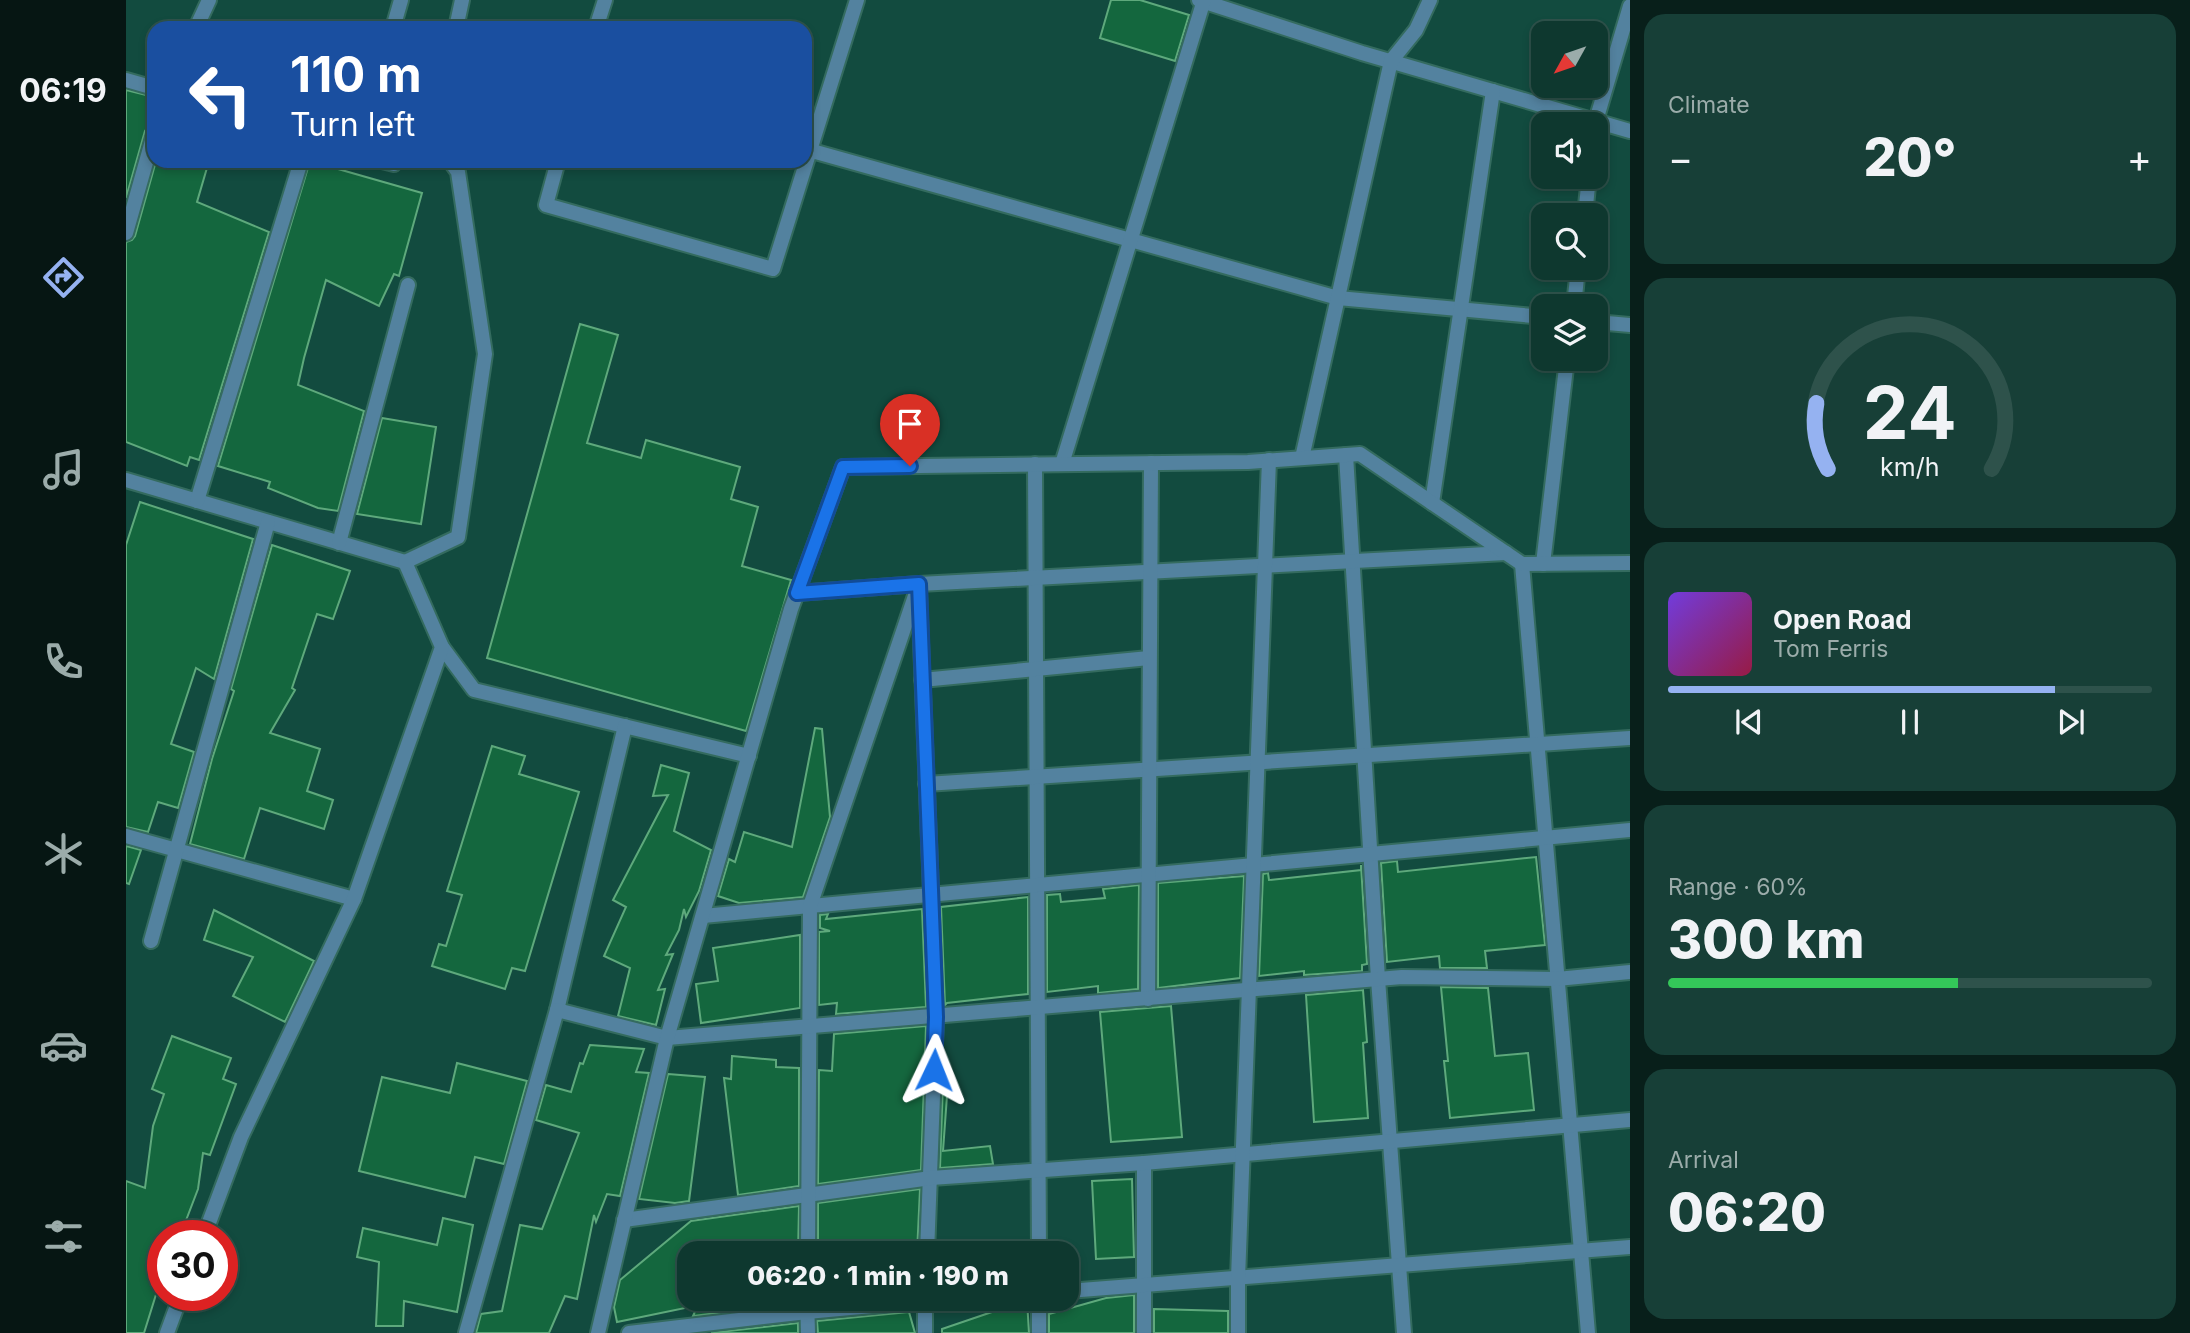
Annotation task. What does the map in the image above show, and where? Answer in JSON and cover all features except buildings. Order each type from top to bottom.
[{"type":"street","points":[[199,21],[209,0]]},
{"type":"street","points":[[400,21],[401,0]]},
{"type":"street","points":[[458,21],[462,0]]},
{"type":"street","points":[[598,21],[605,0]]},
{"type":"street","points":[[812,137],[857,0]]},
{"type":"street","points":[[1062,464],[1202,0],[1362,53],[1563,112]]},
{"type":"street","points":[[1302,458],[1391,61],[1416,30],[1430,0]]},
{"type":"street","points":[[1599,112],[1630,6]]},
{"type":"street","points":[[126,80],[147,86]]},
{"type":"street","points":[[1432,503],[1493,91]]},
{"type":"street","points":[[1608,125],[1630,131]]},
{"type":"street","points":[[812,150],[1338,298],[1531,316]]},
{"type":"street","points":[[126,233],[147,159]]},
{"type":"street","points":[[197,502],[299,168]]},
{"type":"street","points":[[126,480],[405,562],[458,537],[485,354],[458,172],[455,168]]},
{"type":"street","points":[[556,168],[546,205],[774,269],[803,168]]},
{"type":"street","points":[[339,543],[408,285]]},
{"type":"street","points":[[1608,322],[1630,325]]},
{"type":"street","points":[[1543,564],[1566,371]]},
{"type":"street","points":[[598,1333],[667,1038],[797,593],[843,467],[1150,463],[1360,454],[1522,564],[1630,563]]},
{"type":"street","points":[[1346,455],[1378,979],[1404,1333]]},
{"type":"street","points":[[1238,1333],[1242,1154],[1269,460]]},
{"type":"street","points":[[1147,999],[1150,463]]},
{"type":"street","points":[[1035,464],[1038,1241]]},
{"type":"street","points":[[151,941],[268,522]]},
{"type":"street","points":[[797,593],[919,584],[1506,553]]},
{"type":"street","points":[[405,562],[442,647],[474,690],[749,756]]},
{"type":"street","points":[[1522,564],[1588,1333]]},
{"type":"street","points":[[919,584],[936,1017],[928,1241]]},
{"type":"street","points":[[808,1241],[810,906],[919,584]]},
{"type":"street","points":[[210,1220],[241,1138],[354,900],[442,647]]},
{"type":"street","points":[[922,680],[1149,658]]},
{"type":"street","points":[[466,1333],[557,1010],[625,726]]},
{"type":"street","points":[[926,784],[1630,738]]},
{"type":"street","points":[[703,916],[1630,830]]},
{"type":"street","points":[[126,836],[354,900]]},
{"type":"street","points":[[557,1010],[667,1038],[1402,977],[1558,979],[1630,972]]},
{"type":"street","points":[[624,1220],[931,1178],[1144,1163],[1630,1119]]},
{"type":"street","points":[[1144,1163],[1144,1333]]},
{"type":"street","points":[[1079,1290],[1630,1247]]},
{"type":"street","points":[[167,1333],[175,1311]]},
{"type":"street","points":[[629,1333],[769,1311]]},
{"type":"street","points":[[807,1311],[808,1333]]},
{"type":"street","points":[[924,1311],[925,1333]]},
{"type":"street","points":[[1039,1311],[1039,1333]]},
{"type":"route","points":[[910,466],[843,467],[797,593],[919,584],[936,1017],[934,1070]]}]
